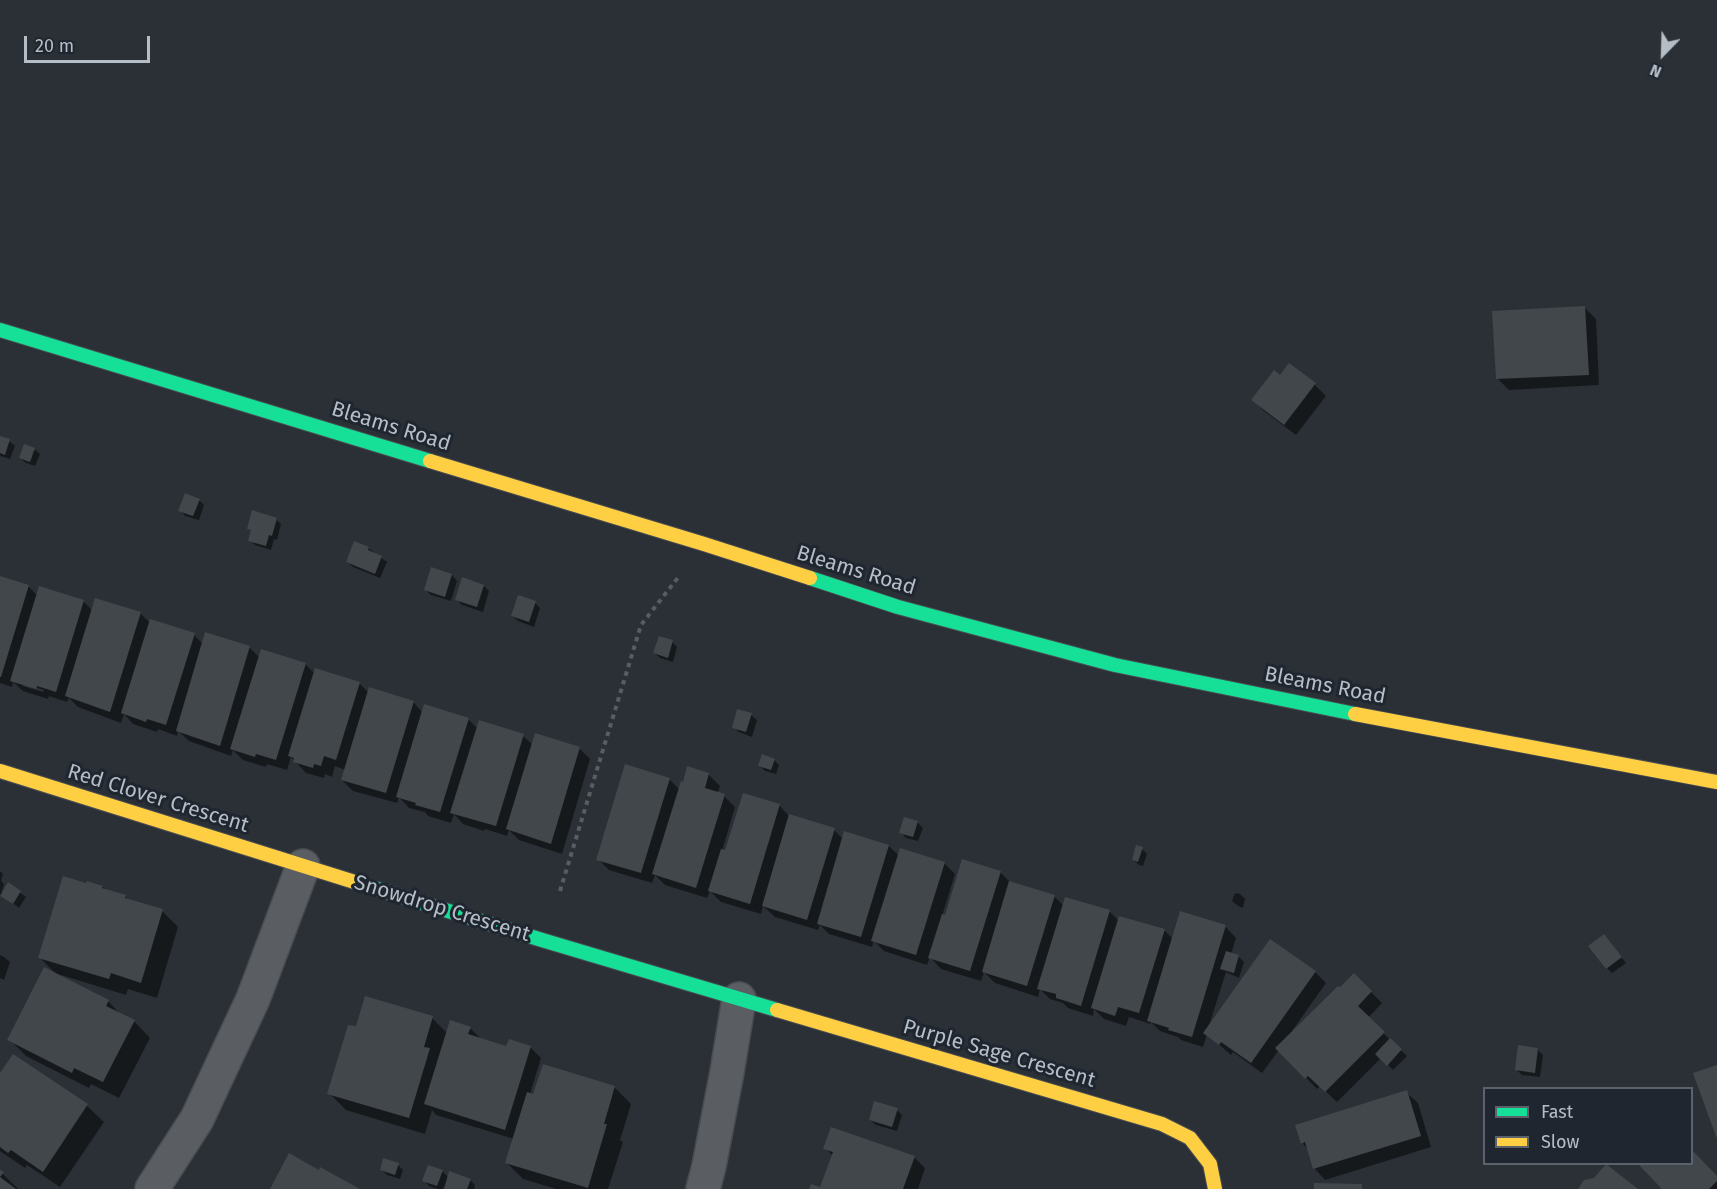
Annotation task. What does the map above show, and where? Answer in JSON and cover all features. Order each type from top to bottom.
[{"type":"main road","name":"Bleams Road","points":[[0,330],[704,544],[898,607],[1115,665],[1325,708],[1717,782]]},
{"type":"main road","name":"Red Clover Crescent","points":[[0,771],[303,866]]},
{"type":"main road","name":"Snowdrop Crescent","points":[[303,866],[739,999]]},
{"type":"main road","name":"Purple Sage Crescent","points":[[739,999],[1162,1124],[1190,1138],[1210,1164],[1215,1189]]},
{"type":"street","points":[[152,1189],[196,1119],[248,1009],[303,866]]},
{"type":"street","points":[[703,1189],[728,1072],[739,999]]},
{"type":"path","points":[[560,891],[641,626],[704,544]]},
{"type":"building","points":[[1585,306],[1589,375],[1496,379],[1492,311]]},
{"type":"building","points":[[1289,363],[1316,383],[1284,425],[1251,400],[1274,370],[1280,375]]},
{"type":"building","points":[[0,436],[10,439],[5,455],[0,453]]},
{"type":"building","points":[[24,444],[35,448],[30,462],[19,458]]},
{"type":"building","points":[[185,493],[200,499],[193,516],[178,511]]},
{"type":"building","points":[[252,510],[277,518],[272,536],[269,535],[266,546],[248,541],[251,530],[247,529]]},
{"type":"building","points":[[354,541],[382,556],[375,574],[346,562]]},
{"type":"building","points":[[431,567],[452,574],[445,597],[424,590]]},
{"type":"building","points":[[0,576],[29,585],[1,677],[0,677]]},
{"type":"building","points":[[462,577],[484,585],[477,607],[455,600]]},
{"type":"building","points":[[39,586],[84,600],[56,692],[10,681]]},
{"type":"building","points":[[518,595],[536,601],[529,622],[511,616]]},
{"type":"building","points":[[95,598],[141,612],[110,712],[65,696]]},
{"type":"building","points":[[150,619],[195,633],[166,725],[147,719],[146,722],[121,713]]},
{"type":"building","points":[[205,632],[250,646],[220,746],[176,731]]},
{"type":"building","points":[[659,636],[673,640],[668,658],[653,653]]},
{"type":"building","points":[[261,649],[306,663],[276,760],[256,754],[255,757],[230,749]]},
{"type":"building","points":[[315,668],[360,682],[336,760],[324,756],[321,766],[314,764],[313,768],[293,762],[294,758],[288,756]]},
{"type":"building","points":[[369,687],[414,701],[386,793],[341,780]]},
{"type":"building","points":[[424,704],[469,718],[440,812],[396,797]]},
{"type":"building","points":[[737,709],[752,713],[746,732],[732,728]]},
{"type":"building","points":[[479,720],[524,734],[496,826],[450,813]]},
{"type":"building","points":[[535,733],[580,747],[551,844],[506,829]]},
{"type":"building","points":[[762,754],[775,759],[771,770],[758,766]]},
{"type":"building","points":[[625,764],[670,778],[641,873],[596,860]]},
{"type":"building","points":[[687,766],[709,773],[705,788],[725,794],[696,888],[652,874]]},
{"type":"building","points":[[743,793],[780,804],[750,904],[708,891],[721,849],[725,850]]},
{"type":"building","points":[[789,814],[835,828],[807,920],[762,906]]},
{"type":"building","points":[[904,817],[918,821],[913,837],[899,833]]},
{"type":"building","points":[[844,831],[889,845],[861,937],[817,924]]},
{"type":"building","points":[[1136,845],[1143,847],[1138,862],[1132,860]]},
{"type":"building","points":[[900,848],[945,862],[916,955],[871,941]]},
{"type":"building","points":[[962,859],[1001,871],[970,971],[928,958],[942,914],[945,915]]},
{"type":"building","points":[[63,876],[103,886],[102,888],[126,895],[125,898],[163,909],[141,983],[111,973],[109,979],[38,958]]},
{"type":"building","points":[[1009,881],[1055,895],[1027,986],[982,972]]},
{"type":"building","points":[[8,882],[21,891],[13,904],[0,896]]},
{"type":"building","points":[[1065,897],[1110,910],[1081,1006],[1056,998],[1056,994],[1037,989]]},
{"type":"building","points":[[1180,911],[1226,925],[1192,1037],[1147,1021]]},
{"type":"building","points":[[1119,916],[1165,929],[1139,1013],[1118,1007],[1115,1016],[1091,1008]]},
{"type":"building","points":[[1604,934],[1622,957],[1606,969],[1588,946]]},
{"type":"building","points":[[1270,939],[1316,971],[1251,1063],[1221,1042],[1219,1045],[1203,1033]]},
{"type":"building","points":[[1226,951],[1239,955],[1234,973],[1220,969]]},
{"type":"building","points":[[44,967],[109,1000],[106,1006],[135,1020],[103,1082],[74,1068],[72,1073],[7,1040]]},
{"type":"building","points":[[1354,973],[1372,991],[1358,1006],[1385,1032],[1325,1092],[1308,1076],[1305,1079],[1275,1048]]},
{"type":"building","points":[[365,996],[433,1016],[424,1047],[430,1048],[409,1118],[327,1094],[348,1025],[356,1026]]},
{"type":"building","points":[[450,1020],[471,1027],[468,1034],[506,1046],[509,1039],[531,1046],[505,1130],[424,1104]]},
{"type":"building","points":[[1390,1038],[1402,1049],[1387,1066],[1375,1054]]},
{"type":"building","points":[[1518,1045],[1538,1048],[1535,1073],[1515,1070]]},
{"type":"building","points":[[13,1054],[88,1104],[43,1172],[11,1150],[8,1153],[0,1147],[0,1073]]},
{"type":"building","points":[[543,1064],[615,1086],[604,1124],[607,1124],[588,1188],[505,1163],[527,1092],[533,1094]]},
{"type":"building","points":[[1717,1065],[1717,1139],[1693,1073]]},
{"type":"building","points":[[1407,1090],[1421,1136],[1313,1169],[1305,1142],[1301,1144],[1295,1125]]},
{"type":"building","points":[[874,1101],[898,1108],[892,1127],[869,1120]]},
{"type":"building","points":[[831,1127],[915,1156],[903,1189],[809,1189],[811,1184],[820,1187],[833,1152],[823,1149]]},
{"type":"building","points":[[1693,1151],[1717,1176],[1717,1181],[1709,1189],[1662,1189],[1639,1165],[1693,1165]]},
{"type":"building","points":[[289,1153],[319,1170],[320,1167],[360,1189],[270,1189]]},
{"type":"building","points":[[383,1158],[399,1163],[395,1175],[380,1170]]},
{"type":"building","points":[[428,1165],[443,1170],[437,1186],[422,1181]]},
{"type":"building","points":[[1607,1165],[1638,1189],[1578,1189],[1584,1180],[1594,1178]]},
{"type":"building","points":[[449,1171],[471,1179],[467,1189],[444,1189]]},
{"type":"building","points":[[0,1177],[16,1189],[0,1189]]},
{"type":"building","points":[[1314,1183],[1362,1184],[1362,1189],[1314,1189]]},
{"type":"traffic: fast","points":[[0,330],[430,461]]},
{"type":"traffic: fast","points":[[810,578],[898,607],[1115,665],[1355,714]]},
{"type":"traffic: fast","points":[[361,884],[777,1010]]},
{"type":"traffic: slow","points":[[430,461],[810,578]]},
{"type":"traffic: slow","points":[[1355,714],[1717,782]]},
{"type":"traffic: slow","points":[[0,771],[361,884]]},
{"type":"traffic: slow","points":[[777,1010],[1162,1124],[1190,1138],[1210,1164],[1215,1189]]}]
